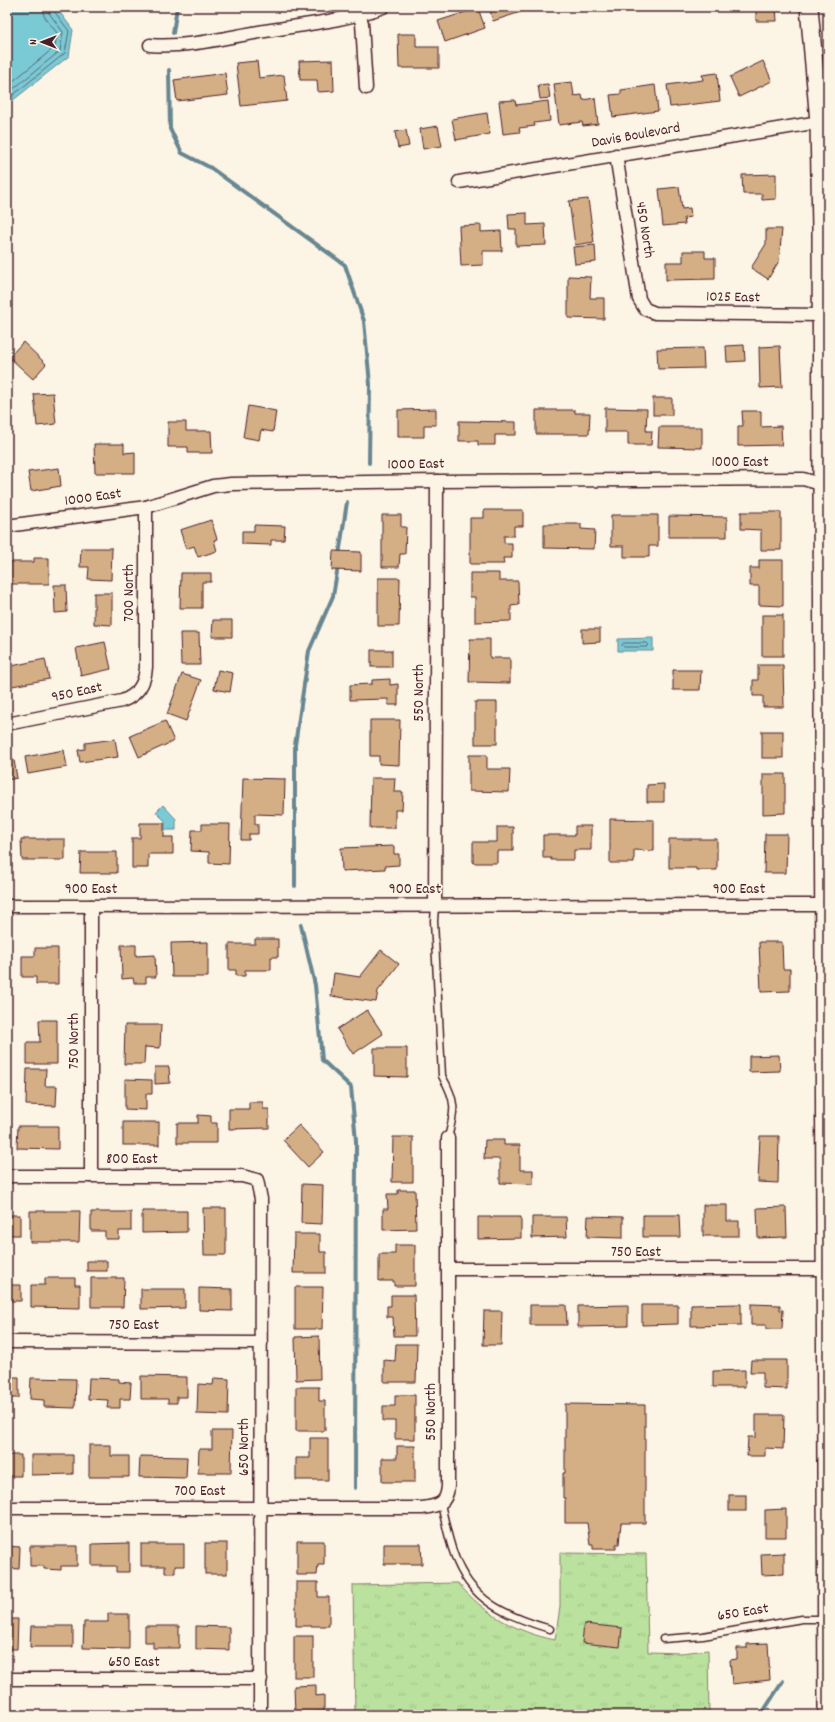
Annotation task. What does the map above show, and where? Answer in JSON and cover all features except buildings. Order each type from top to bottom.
[{"type":"main road","points":[[809,7],[819,122],[825,486],[823,906],[825,936],[826,1113],[824,1269],[826,1341],[826,1715]]},
{"type":"street","points":[[150,45],[182,45],[358,10],[383,7]]},
{"type":"street","points":[[358,10],[363,33],[366,88]]},
{"type":"street","name":"Davis Boulevard","points":[[459,182],[819,122]]},
{"type":"street","name":"450 North","points":[[616,155],[639,299],[645,309]]},
{"type":"street","name":"1025 East","points":[[645,309],[650,312],[661,313],[821,315]]},
{"type":"street","name":"1000 East","points":[[7,526],[146,507],[221,485],[437,481],[803,479],[825,486]]},
{"type":"street","name":"550 North","points":[[435,906],[437,481]]},
{"type":"street","name":"700 North","points":[[144,679],[146,507]]},
{"type":"street","name":"950 East","points":[[7,724],[122,701],[140,689],[144,679]]},
{"type":"street","name":"900 East","points":[[7,906],[823,906]]},
{"type":"street","name":"750 North","points":[[91,906],[91,1176]]},
{"type":"street","name":"550 North","points":[[441,1504],[446,1497],[448,1486],[448,1138]]},
{"type":"street","name":"800 East","points":[[7,1176],[242,1176],[257,1180]]},
{"type":"street","name":"650 North","points":[[257,1180],[260,1186],[261,1199],[260,1715]]},
{"type":"street","name":"750 East","points":[[448,1269],[824,1269]]},
{"type":"street","name":"750 East","points":[[7,1342],[261,1343]]},
{"type":"street","name":"700 East","points":[[7,1508],[422,1508],[441,1504]]},
{"type":"street","name":"650 East","points":[[7,1679],[260,1679]]},
{"type":"lane","points":[[435,906],[434,920],[442,1076],[450,1091],[454,1108],[448,1138]]},
{"type":"lane","points":[[441,1504],[454,1555],[462,1573],[471,1586],[481,1597],[497,1608],[516,1618],[550,1629]]},
{"type":"lane","name":"650 East","points":[[663,1639],[703,1636],[802,1619],[827,1619]]},
{"type":"green space","points":[[560,1553],[646,1554],[648,1652],[681,1653],[708,1650],[709,1715],[355,1715],[353,1585],[458,1583],[490,1613],[514,1627],[541,1637],[555,1640],[560,1607]]},
{"type":"water","points":[[7,7],[56,7],[73,30],[69,56],[7,105]]},
{"type":"water","points":[[653,638],[653,651],[618,651],[618,639]]},
{"type":"water","points":[[163,805],[176,819],[176,830],[165,830],[165,821],[156,812]]},
{"type":"waterway","points":[[173,33],[177,7]]},
{"type":"waterway","points":[[169,70],[170,129],[182,153],[211,168],[345,265],[364,321],[370,384],[369,463]]},
{"type":"waterway","points":[[339,555],[347,502]]},
{"type":"waterway","points":[[295,886],[295,745],[309,651],[333,596],[338,566]]},
{"type":"waterway","points":[[301,925],[315,985],[322,1060],[351,1087],[356,1141],[355,1488]]},
{"type":"waterway","points":[[761,1715],[783,1681]]}]
